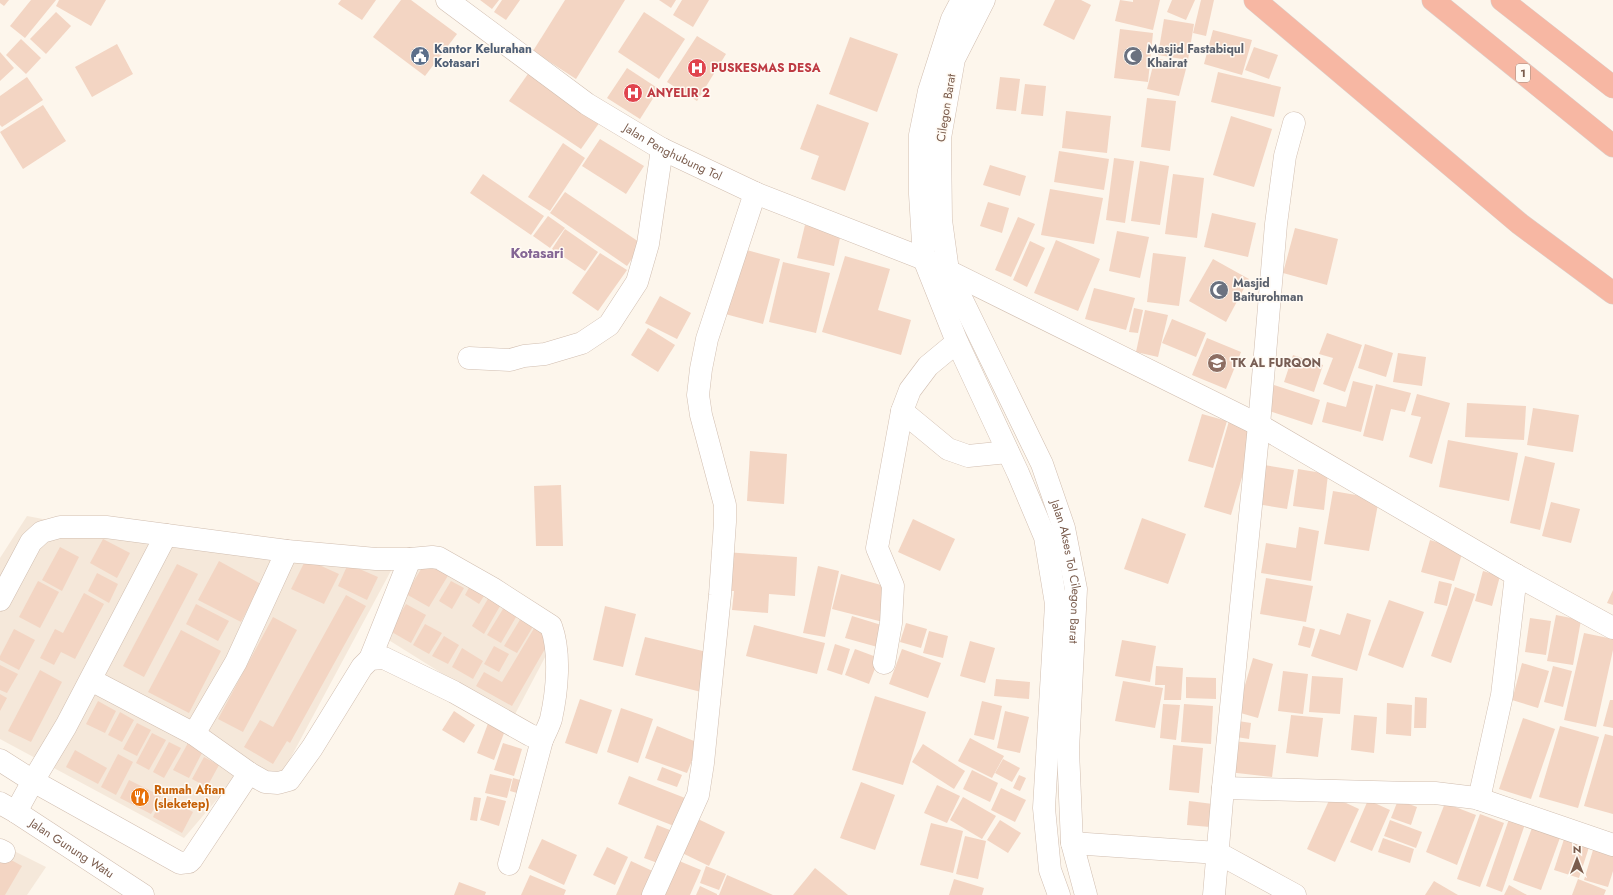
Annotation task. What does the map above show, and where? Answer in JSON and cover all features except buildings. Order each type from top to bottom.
[{"type":"highway","points":[[1255,0],[1520,224],[1613,293]]},
{"type":"highway","name":"1","points":[[1433,0],[1613,146]]},
{"type":"highway","points":[[1502,0],[1613,87]]},
{"type":"street","name":"Jalan Penghubung Tol","points":[[447,0],[587,104],[662,148],[754,193],[924,259],[1259,425],[1516,575],[1613,628]]},
{"type":"street","points":[[962,0],[952,19],[929,91],[920,135],[920,194],[924,259],[957,342],[1008,452],[1045,537],[1056,604],[1044,808],[1050,870],[1059,895]]},
{"type":"street","name":"Cilegon Barat","points":[[948,271],[941,220],[940,138],[954,59],[984,0]]},
{"type":"street","points":[[1214,895],[1223,788],[1259,425],[1276,224],[1285,156],[1294,123]]},
{"type":"street","points":[[469,358],[510,360],[524,356],[545,354],[582,343],[609,325],[637,282],[648,244],[662,148]]},
{"type":"street","points":[[654,895],[698,795],[703,763],[719,602],[725,522],[724,505],[701,415],[698,394],[707,339],[754,193]]},
{"type":"street","name":"Jalan Akses Tol Cilegon Barat","points":[[948,271],[1042,464],[1064,528],[1076,588],[1068,750],[1072,843],[1086,895]]},
{"type":"street","points":[[884,664],[891,623],[893,586],[877,548],[902,411],[910,390],[928,366],[957,342]]},
{"type":"street","points":[[902,411],[948,449],[968,456],[1008,452]]},
{"type":"street","points":[[0,600],[31,542],[42,532],[60,527],[106,527],[287,551],[376,559],[439,558],[492,588],[551,626],[555,637],[557,687],[550,721],[542,740],[509,864]]},
{"type":"street","points":[[8,807],[33,781],[66,726],[166,535]]},
{"type":"street","points":[[194,734],[236,662],[287,551]]},
{"type":"street","points":[[91,680],[194,734],[248,773],[265,782],[278,783],[289,780],[312,748],[362,667],[370,659],[410,559]]},
{"type":"street","points":[[1479,799],[1502,695],[1516,575]]},
{"type":"street","points":[[370,659],[384,658],[454,692],[530,735],[542,740]]},
{"type":"street","points":[[0,760],[33,781],[180,863],[185,863],[192,859],[248,773]]},
{"type":"street","points":[[1223,788],[1411,793],[1435,792],[1479,799],[1613,845]]},
{"type":"street","name":"Jalan Gunung Watu","points":[[8,807],[143,895]]},
{"type":"street","points":[[1072,843],[1218,853],[1295,895]]},
{"type":"shaded area","points":[[27,516],[164,542],[394,565],[283,772],[243,769],[184,838],[0,739],[0,558]]},
{"type":"shaded area","points":[[428,547],[562,625],[513,718],[379,634]]},
{"type":"shaded area","points":[[0,844],[46,867],[27,895],[0,895]]},
{"type":"place","name":"Kantor Kelurahan Kotasari","points":[[420,56]]},
{"type":"place","name":"Masjid Fastabiqul Khairat","points":[[1133,56]]},
{"type":"place","name":"PUSKESMAS DESA","points":[[697,68]]},
{"type":"place","name":"ANYELIR 2","points":[[633,93]]},
{"type":"place","name":"Masjid Baiturohman","points":[[1219,290]]},
{"type":"place","name":"TK AL FURQON","points":[[1217,363]]},
{"type":"place","name":"Rumah Afian (sleketep)","points":[[140,797]]},
{"type":"district","name":"Kotasari","points":[[537,253]]}]
